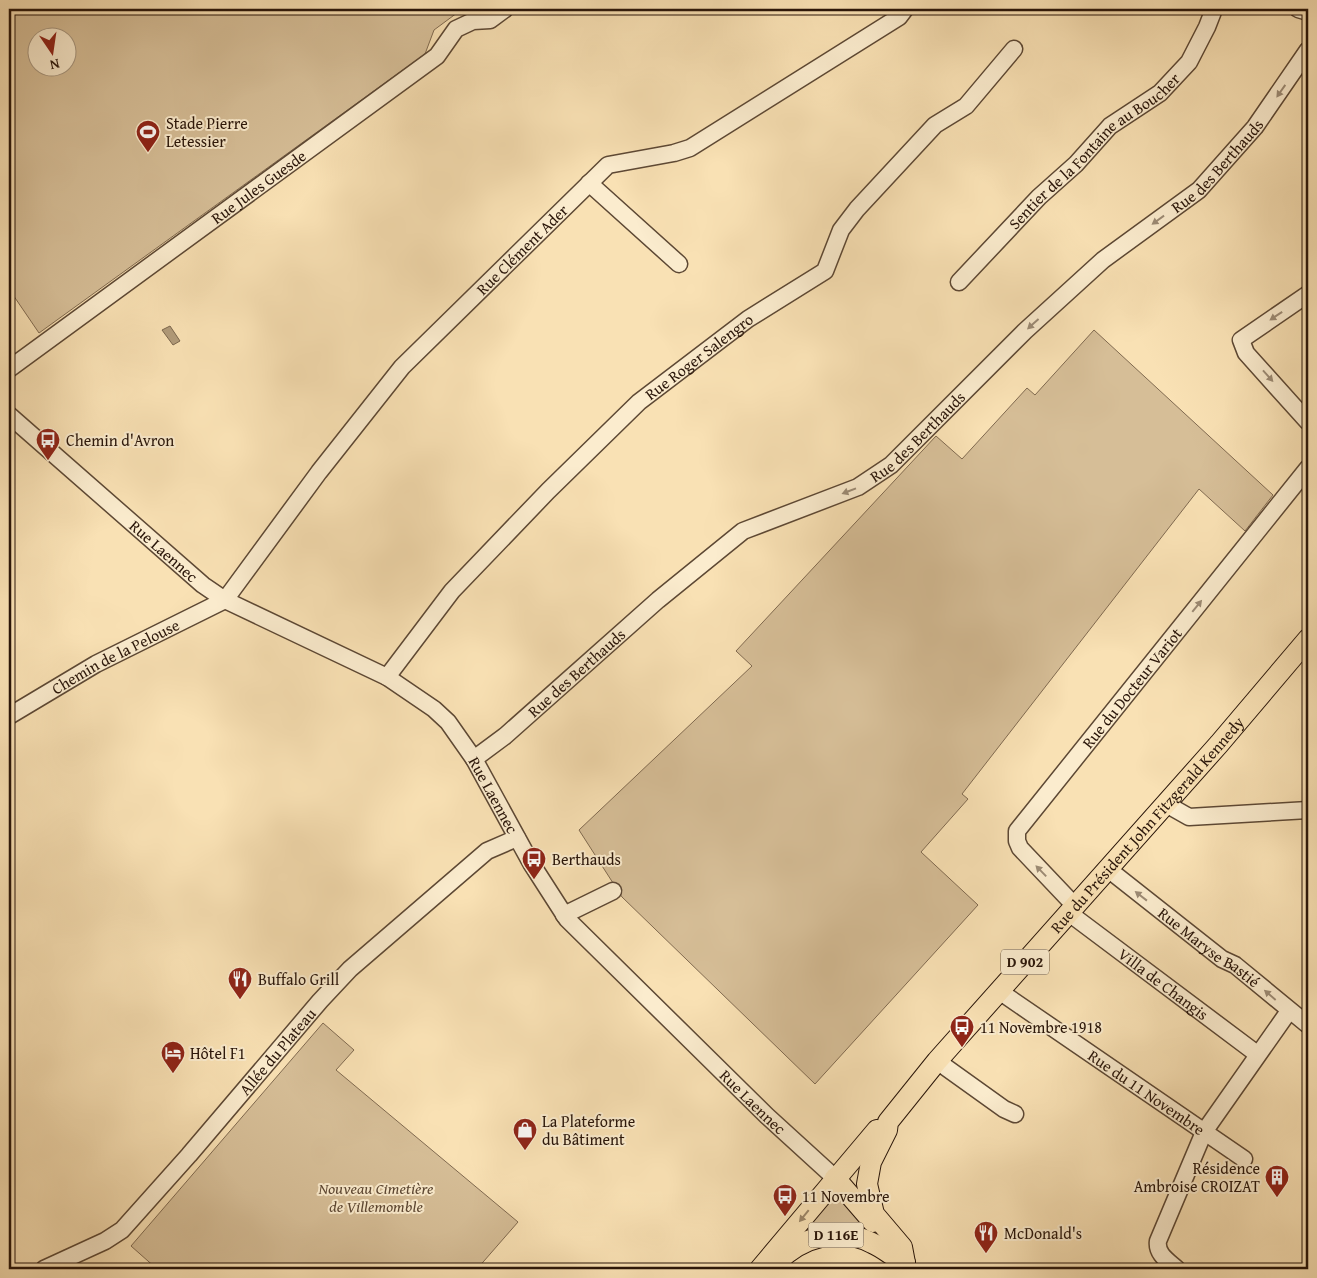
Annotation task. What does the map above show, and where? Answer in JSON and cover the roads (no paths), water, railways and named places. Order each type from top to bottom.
[{"type":"main road","name":"Rue du Président John Fitzgerald Kennedy","points":[[888,1122],[937,1061],[1166,804],[1308,639]]},
{"type":"main road","name":"D 902","points":[[760,1269],[880,1126],[888,1122]]},
{"type":"main road","name":"D 902","points":[[869,1166],[877,1145],[887,1130],[888,1122]]},
{"type":"main road","points":[[835,1178],[855,1175],[869,1166]]},
{"type":"main road","name":"D 116E","points":[[869,1166],[867,1184],[874,1214],[902,1248],[908,1266]]},
{"type":"main road","name":"Rue Laennec","points":[[835,1178],[899,1251],[908,1266]]},
{"type":"main road","name":"D 116E","points":[[771,1269],[796,1247],[809,1239],[828,1235],[865,1239],[908,1266]]},
{"type":"street","name":"Rue Jules Guesde","points":[[9,369],[437,56],[456,29],[473,21],[490,20],[505,9]]},
{"type":"street","name":"Rue Clément Ader","points":[[225,600],[313,480],[402,367],[608,164],[674,153],[690,148],[899,17],[905,9]]},
{"type":"street","name":"Sentier de la Fontaine au Boucher","points":[[959,282],[1039,197],[1076,164],[1110,126],[1160,93],[1189,62],[1214,9]]},
{"type":"street","points":[[1298,9],[1308,12]]},
{"type":"street","name":"Rue Roger Salengro","points":[[387,677],[452,591],[548,491],[639,402],[748,319],[825,271],[842,230],[857,209],[935,125],[966,106],[1014,49]]},
{"type":"street","name":"Rue des Berthauds","points":[[474,759],[505,736],[658,600],[743,531],[858,487],[891,465],[1025,331],[1104,260],[1199,190],[1255,127],[1308,50]]},
{"type":"street","points":[[589,183],[679,264]]},
{"type":"street","points":[[1308,294],[1243,338],[1241,342],[1246,352],[1308,422]]},
{"type":"street","name":"Rue Laennec","points":[[9,415],[203,585],[225,600],[387,677],[448,722],[474,759],[517,838],[564,915],[767,1116],[835,1178]]},
{"type":"street","name":"Rue du Docteur Variot","points":[[1072,910],[1020,848],[1016,839],[1017,831],[1308,468]]},
{"type":"street","name":"Chemin de la Pelouse","points":[[9,716],[96,664],[225,600]]},
{"type":"street","points":[[1166,804],[1189,817],[1308,810]]},
{"type":"street","name":"Allée du Plateau","points":[[44,1269],[105,1241],[122,1230],[189,1155],[320,1001],[350,969],[487,850],[517,838]]},
{"type":"street","name":"Rue Maryse Bastié","points":[[1108,869],[1222,959],[1236,965],[1308,1025]]},
{"type":"street","points":[[564,915],[614,891]]},
{"type":"street","name":"Villa de Changis","points":[[1072,910],[1257,1054]]},
{"type":"street","name":"Rue du 11 Novembre","points":[[999,991],[1244,1159]]},
{"type":"street","points":[[1177,1269],[1160,1253],[1157,1247],[1158,1241],[1204,1132],[1257,1054],[1290,1011]]},
{"type":"street","points":[[937,1061],[1004,1109],[1015,1114]]},
{"type":"place","name":"Stade Pierre Letessier","points":[[148,153]]},
{"type":"place","name":"Chemin d'Avron","points":[[48,461]]},
{"type":"place","name":"Berthauds","points":[[534,880]]},
{"type":"place","name":"Buffalo Grill","points":[[240,1000]]},
{"type":"place","name":"11 Novembre 1918","points":[[962,1048]]},
{"type":"place","name":"Hôtel F1","points":[[173,1074]]},
{"type":"place","name":"La Plateforme du Bâtiment","points":[[525,1151]]},
{"type":"place","name":"Résidence Ambroise CROIZAT","points":[[1277,1198]]},
{"type":"place","name":"11 Novembre","points":[[785,1217]]},
{"type":"place","name":"McDonald's","points":[[986,1254]]},
{"type":"park label","name":"Nouveau Cimetière de Villemomble","points":[[376,1197]]}]
